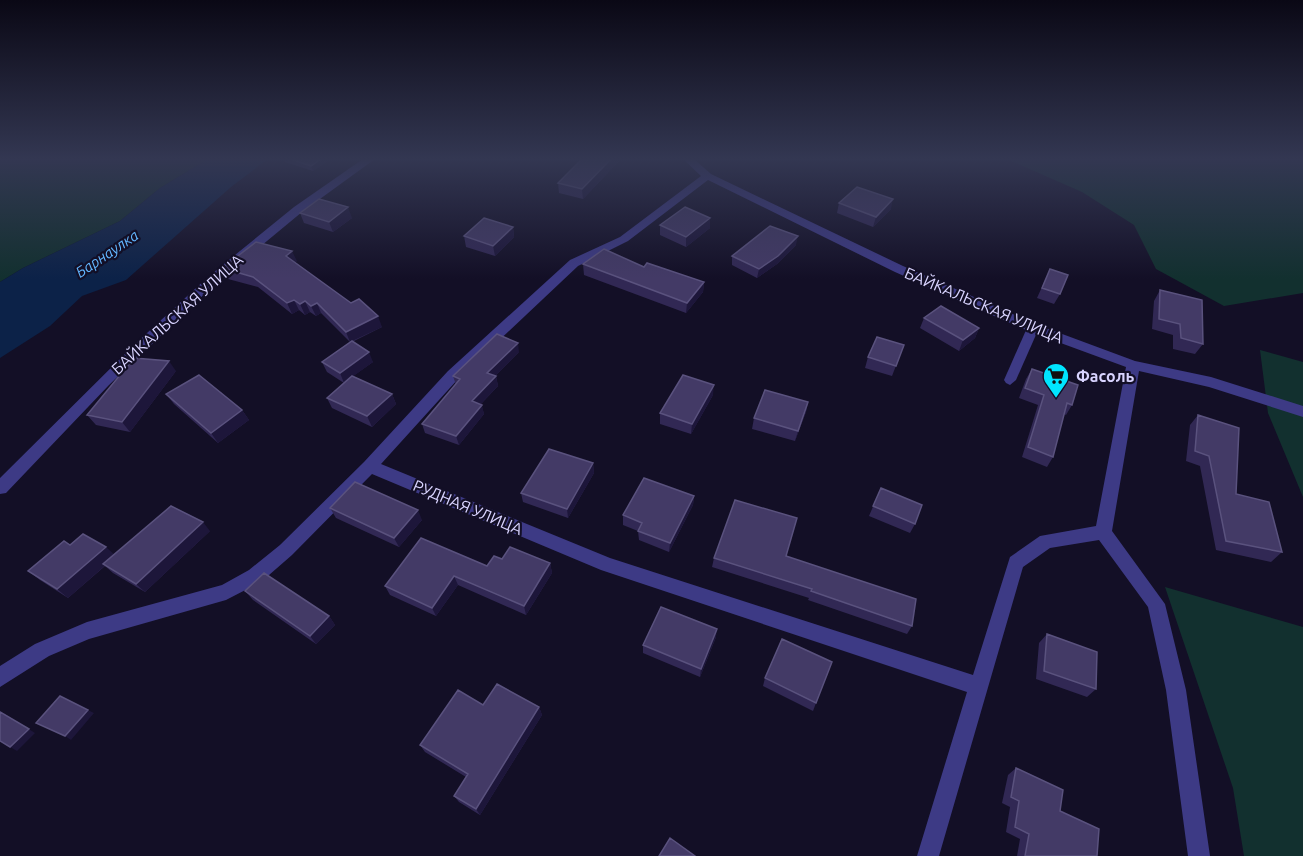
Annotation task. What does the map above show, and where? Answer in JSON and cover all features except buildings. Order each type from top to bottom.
[{"type":"street","name":"БАЙКАЛЬСКАЯ УЛИЦА","points":[[0,488],[109,376],[192,298],[289,216],[313,199]]},
{"type":"street","points":[[0,677],[42,650],[87,631],[226,592],[255,576],[286,550],[370,466],[453,375],[574,263],[624,238],[676,199]]},
{"type":"street","name":"БАЙКАЛЬСКАЯ УЛИЦА","points":[[754,199],[899,269],[1033,328],[1133,365],[1211,382],[1303,412]]},
{"type":"street","points":[[1133,365],[1102,532],[1156,604],[1176,690],[1199,856]]},
{"type":"street","name":"РУДНАЯ УЛИЦА","points":[[370,466],[608,565],[978,686]]},
{"type":"street","points":[[928,856],[1016,562],[1046,541],[1102,532]]},
{"type":"lane","points":[[1010,380],[1033,328]]},
{"type":"green space","points":[[0,199],[147,199],[120,221],[23,268],[0,282]]},
{"type":"green space","points":[[1093,199],[1303,199],[1303,293],[1224,306],[1156,269],[1134,225]]},
{"type":"green space","points":[[1260,350],[1303,362],[1303,497],[1268,413]]},
{"type":"green space","points":[[1165,587],[1303,627],[1303,856],[1244,856],[1233,788]]},
{"type":"water","name":"Барнаулка","points":[[147,199],[218,199],[126,280],[82,296],[50,326],[0,358],[0,282],[23,268],[120,221]]},
{"type":"place","name":"Фасоль","points":[[1056,399]]}]
